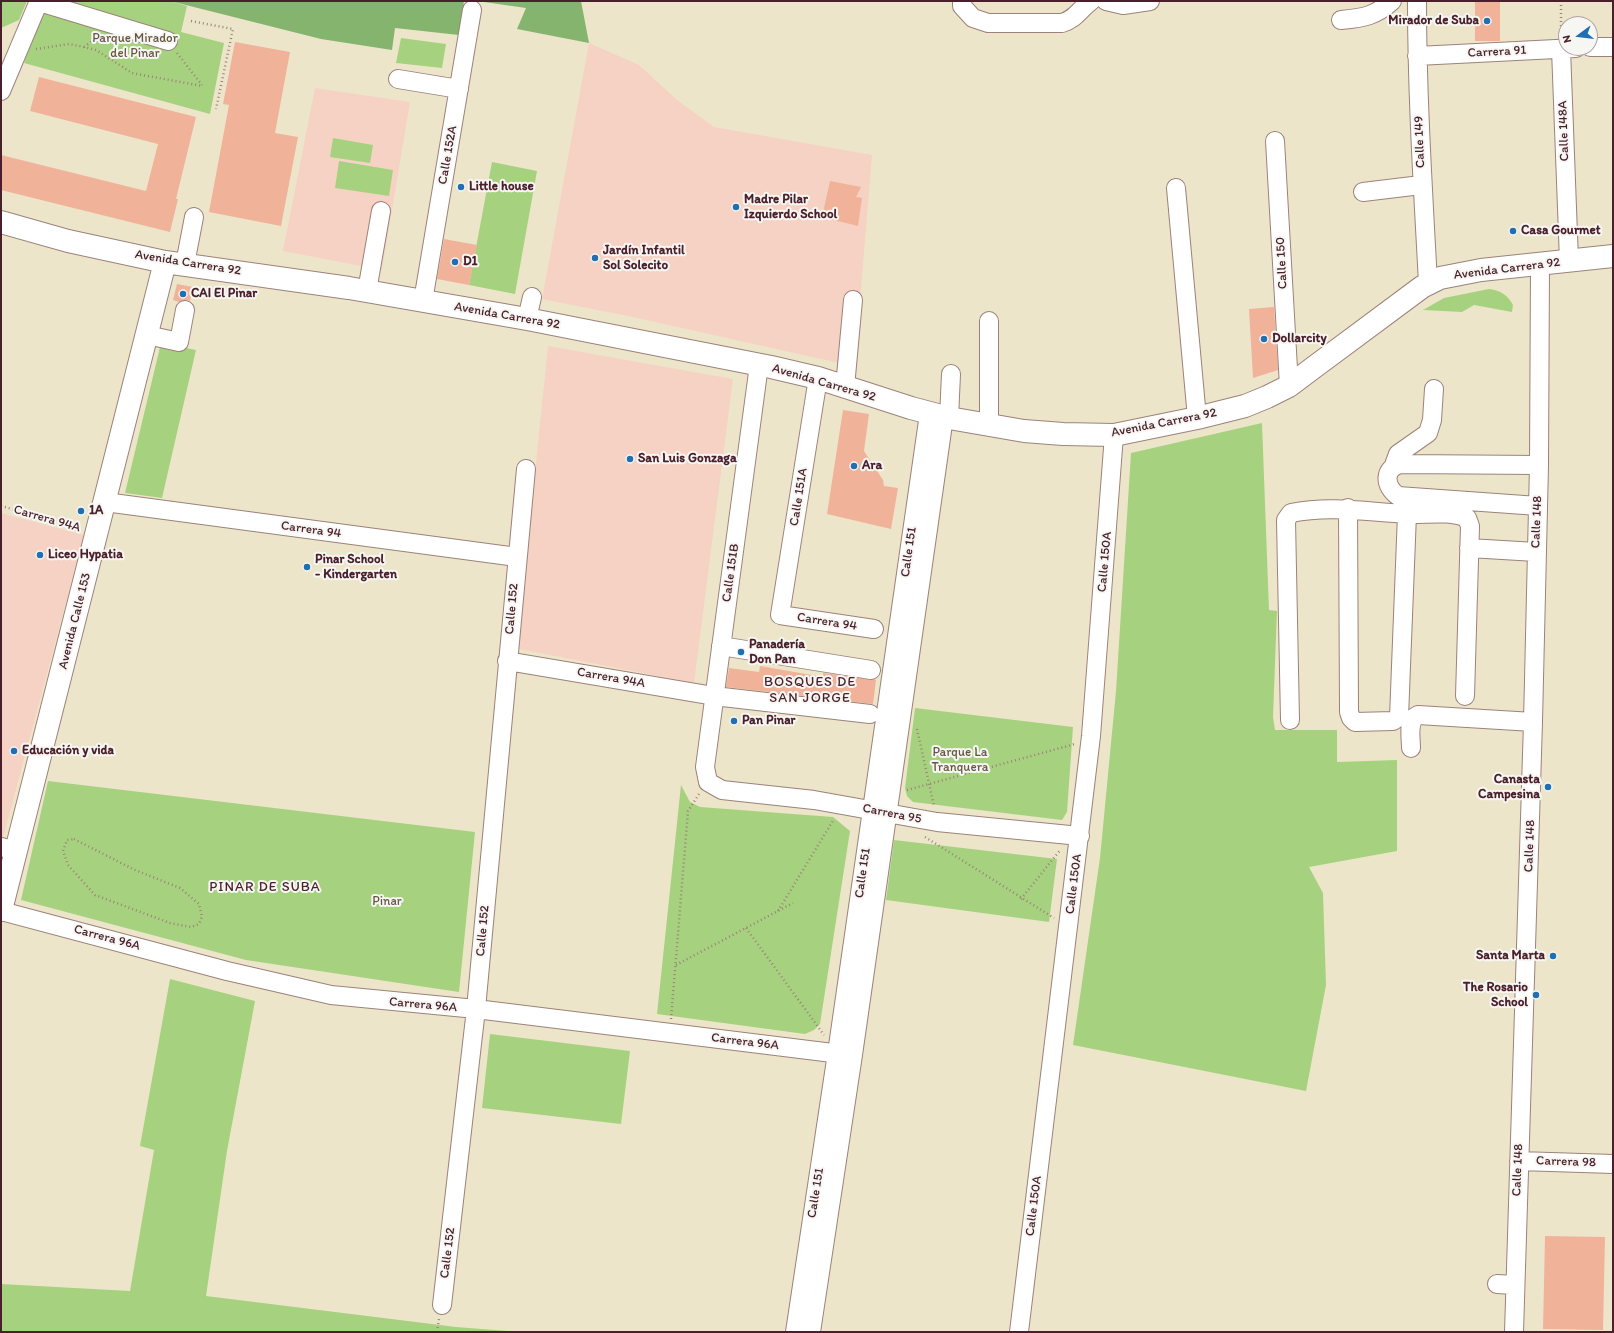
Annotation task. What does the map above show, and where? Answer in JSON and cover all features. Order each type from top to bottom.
[{"type":"main road","name":"Avenida Carrera 92","points":[[1,222],[68,241],[175,263],[367,291],[527,319],[758,365],[818,378],[941,416],[1033,432],[1114,435],[1197,418],[1245,406],[1289,386],[1428,283],[1458,273],[1613,256]]},
{"type":"main road","name":"Avenida Calle 153","points":[[1,910],[9,849],[105,502],[147,336],[175,263]]},
{"type":"street","points":[[1,91],[38,1],[168,41]]},
{"type":"street","points":[[962,1],[962,6],[973,18],[988,23],[1062,23],[1071,21],[1078,15],[1083,6],[1091,1]]},
{"type":"street","points":[[1106,1],[1123,5],[1150,1]]},
{"type":"street","points":[[1341,20],[1367,17],[1379,12],[1392,1]]},
{"type":"street","name":"Calle 149","points":[[1417,1],[1421,185],[1428,283]]},
{"type":"street","name":"Calle 152A","points":[[423,301],[472,10]]},
{"type":"street","points":[[1598,48],[1613,47]]},
{"type":"street","name":"Carrera 91","points":[[1417,56],[1558,49]]},
{"type":"street","name":"Calle 148A","points":[[1569,56],[1569,261]]},
{"type":"street","points":[[398,79],[459,89]]},
{"type":"street","name":"Calle 150","points":[[1275,141],[1289,386]]},
{"type":"street","points":[[1363,192],[1421,185]]},
{"type":"street","points":[[1176,188],[1197,418]]},
{"type":"street","points":[[367,291],[381,210]]},
{"type":"street","points":[[175,263],[194,216]]},
{"type":"street","name":"Calle 148","points":[[1514,1332],[1533,722],[1539,466],[1540,265]]},
{"type":"street","points":[[527,319],[532,297]]},
{"type":"street","points":[[845,387],[853,300]]},
{"type":"street","points":[[147,336],[178,342],[184,310]]},
{"type":"street","points":[[989,321],[989,425]]},
{"type":"street","name":"Calle 151B","points":[[708,782],[705,766],[758,365]]},
{"type":"street","points":[[941,416],[951,374]]},
{"type":"street","name":"Calle 151A","points":[[780,615],[818,378]]},
{"type":"street","points":[[1434,389],[1432,420],[1428,433],[1398,454],[1394,466],[1388,472],[1387,482],[1390,491],[1398,496],[1538,506]]},
{"type":"street","name":"Calle 151","points":[[880,811],[890,794],[941,416]]},
{"type":"street","name":"Calle 151","points":[[811,1332],[845,1054],[880,811],[941,416]]},
{"type":"street","name":"Calle 150A","points":[[1019,1332],[1068,927],[1076,836],[1090,740],[1114,435]]},
{"type":"street","points":[[1394,466],[1539,466]]},
{"type":"street","name":"Calle 152","points":[[442,1305],[476,1010],[516,557],[526,469]]},
{"type":"street","name":"Carrera 94","points":[[105,502],[516,557]]},
{"type":"street","points":[[1348,508],[1349,712],[1351,718],[1355,722],[1392,721],[1399,718],[1407,514]]},
{"type":"street","points":[[1290,720],[1286,520],[1291,513],[1300,511],[1348,508],[1407,514],[1456,514],[1467,518],[1470,526],[1464,696]]},
{"type":"street","points":[[1469,548],[1536,552]]},
{"type":"street","name":"Carrera 94","points":[[780,615],[874,629]]},
{"type":"street","points":[[721,646],[871,670]]},
{"type":"street","name":"Carrera 94A","points":[[507,661],[714,696],[870,714]]},
{"type":"street","points":[[1411,748],[1411,722],[1418,715],[1533,722]]},
{"type":"street","name":"Carrera 95","points":[[708,782],[722,790],[843,804],[937,822],[1076,836]]},
{"type":"street","name":"Carrera 96A","points":[[1,910],[312,991],[349,997],[476,1010],[845,1054]]},
{"type":"street","name":"Calle 151","points":[[795,1332],[845,1054]]},
{"type":"street","name":"Carrera 98","points":[[1519,1161],[1613,1164]]},
{"type":"street","points":[[1497,1284],[1515,1285]]},
{"type":"path","points":[[1561,1],[1564,16]]},
{"type":"path","points":[[191,21],[233,30],[216,109]]},
{"type":"path","points":[[18,52],[70,44],[96,50],[132,73],[202,86],[168,41]]},
{"type":"path","name":"Carrera 94A","points":[[1,506],[85,529]]},
{"type":"path","points":[[916,726],[937,822]]},
{"type":"path","points":[[890,794],[1090,740]]},
{"type":"path","points":[[670,1033],[688,811],[708,782]]},
{"type":"path","points":[[778,911],[843,804]]},
{"type":"path","points":[[921,834],[1068,927]]},
{"type":"path","points":[[1022,899],[1076,836]]},
{"type":"path","points":[[74,839],[135,870],[180,888],[199,904],[202,917],[199,924],[191,927],[170,922],[95,895],[68,865],[63,851],[68,840],[74,839]]},
{"type":"path","points":[[675,965],[793,903]]},
{"type":"path","points":[[746,928],[845,1054]]},
{"type":"shaded area","name":"Madre Pilar Izquierdo School","points":[[589,43],[639,65],[677,100],[714,127],[872,155],[860,301],[844,299],[839,363],[628,316],[542,299]]},
{"type":"shaded area","points":[[315,88],[410,102],[382,270],[283,251]]},
{"type":"shaded area","name":"San Luis Gonzaga","points":[[548,346],[733,379],[694,683],[519,649],[528,540]]},
{"type":"shaded area","name":"Educación y vida","points":[[1,513],[84,535],[3,838],[1,838]]},
{"type":"green space","points":[[1,1],[27,1],[19,20],[1,28]]},
{"type":"green space","name":"Parque Mirador del Pinar","points":[[50,1],[170,1],[187,6],[181,32],[224,43],[210,114],[24,63],[43,9]]},
{"type":"green space","points":[[170,1],[464,1],[459,35],[395,28],[392,50],[321,39]]},
{"type":"green space","points":[[477,1],[581,1],[589,43],[517,29],[526,8]]},
{"type":"green space","points":[[401,38],[446,44],[442,68],[396,63]]},
{"type":"green space","points":[[333,138],[373,145],[370,163],[330,157]]},
{"type":"green space","points":[[339,161],[393,170],[389,196],[335,188]]},
{"type":"green space","points":[[492,162],[537,171],[515,294],[469,285]]},
{"type":"green space","points":[[1489,289],[1500,292],[1508,298],[1513,305],[1512,312],[1474,305],[1462,312],[1423,310],[1444,298]]},
{"type":"green space","points":[[161,343],[196,350],[162,498],[125,493]]},
{"type":"green space","points":[[1262,423],[1269,610],[1277,611],[1273,717],[1275,730],[1337,730],[1337,762],[1397,760],[1397,851],[1309,867],[1323,893],[1326,985],[1306,1091],[1073,1045],[1100,858],[1116,691],[1131,453]]},
{"type":"green space","name":"Parque La Tranquera","points":[[915,708],[1073,727],[1067,812],[1062,820],[913,802],[907,796],[905,788]]},
{"type":"green space","name":"Pinar","points":[[48,781],[475,832],[459,992],[246,960],[21,900]]},
{"type":"green space","points":[[681,785],[690,802],[700,807],[833,817],[850,831],[820,1024],[814,1030],[805,1034],[657,1014]]},
{"type":"green space","points":[[894,840],[1057,859],[1049,922],[886,900]]},
{"type":"green space","points":[[170,979],[255,1001],[227,1151],[206,1296],[456,1327],[521,1332],[1,1332],[1,1284],[130,1291],[154,1150],[140,1146]]},
{"type":"green space","points":[[490,1034],[630,1051],[621,1124],[482,1108]]},
{"type":"building","name":"Mirador de Suba","points":[[1475,1],[1500,1],[1500,41],[1475,41]]},
{"type":"building","points":[[235,42],[290,52],[275,133],[298,137],[281,226],[209,212],[229,105],[223,104]]},
{"type":"building","points":[[39,77],[196,117],[176,199],[178,199],[170,232],[1,190],[1,155],[146,191],[158,144],[30,111]]},
{"type":"building","points":[[830,181],[861,187],[856,197],[862,198],[858,226],[822,217]]},
{"type":"building","name":"D1","points":[[444,239],[477,245],[469,285],[437,279]]},
{"type":"building","name":"CAI El Pinar","points":[[177,284],[193,287],[190,301],[187,300],[179,302],[173,300]]},
{"type":"building","name":"Dollarcity","points":[[1274,307],[1278,370],[1253,378],[1249,309]]},
{"type":"building","name":"Ara","points":[[843,410],[869,414],[864,451],[883,480],[884,486],[898,488],[891,529],[827,514]]},
{"type":"building","points":[[760,666],[823,677],[823,673],[876,680],[873,704],[726,687],[729,668],[759,672]]},
{"type":"building","points":[[1545,1236],[1605,1237],[1603,1330],[1543,1329]]},
{"type":"place","name":"Mirador de Suba","points":[[1487,21]]},
{"type":"place","name":"Little house","points":[[461,187]]},
{"type":"place","name":"Madre Pilar Izquierdo School","points":[[736,207]]},
{"type":"place","name":"Casa Gourmet","points":[[1513,231]]},
{"type":"place","name":"Jardín Infantil Sol Solecito","points":[[595,258]]},
{"type":"place","name":"D1","points":[[455,262]]},
{"type":"place","name":"CAI El Pinar","points":[[183,294]]},
{"type":"place","name":"Dollarcity","points":[[1264,339]]},
{"type":"place","name":"San Luis Gonzaga","points":[[630,459]]},
{"type":"place","name":"Ara","points":[[854,466]]},
{"type":"place","name":"1A","points":[[81,511]]},
{"type":"place","name":"Liceo Hypatia","points":[[40,555]]},
{"type":"place","name":"Pinar School - Kindergarten","points":[[307,567]]},
{"type":"place","name":"Panadería Don Pan","points":[[741,652]]},
{"type":"place","name":"Pan Pinar","points":[[734,721]]},
{"type":"place","name":"Educación y vida","points":[[14,751]]},
{"type":"place","name":"Canasta Campesina","points":[[1548,787]]},
{"type":"place","name":"Santa Marta","points":[[1553,956]]},
{"type":"place","name":"The Rosario School","points":[[1536,995]]},
{"type":"district","name":"BOSQUES DE SAN JORGE","points":[[810,690]]},
{"type":"district","name":"PINAR DE SUBA","points":[[265,887]]}]
